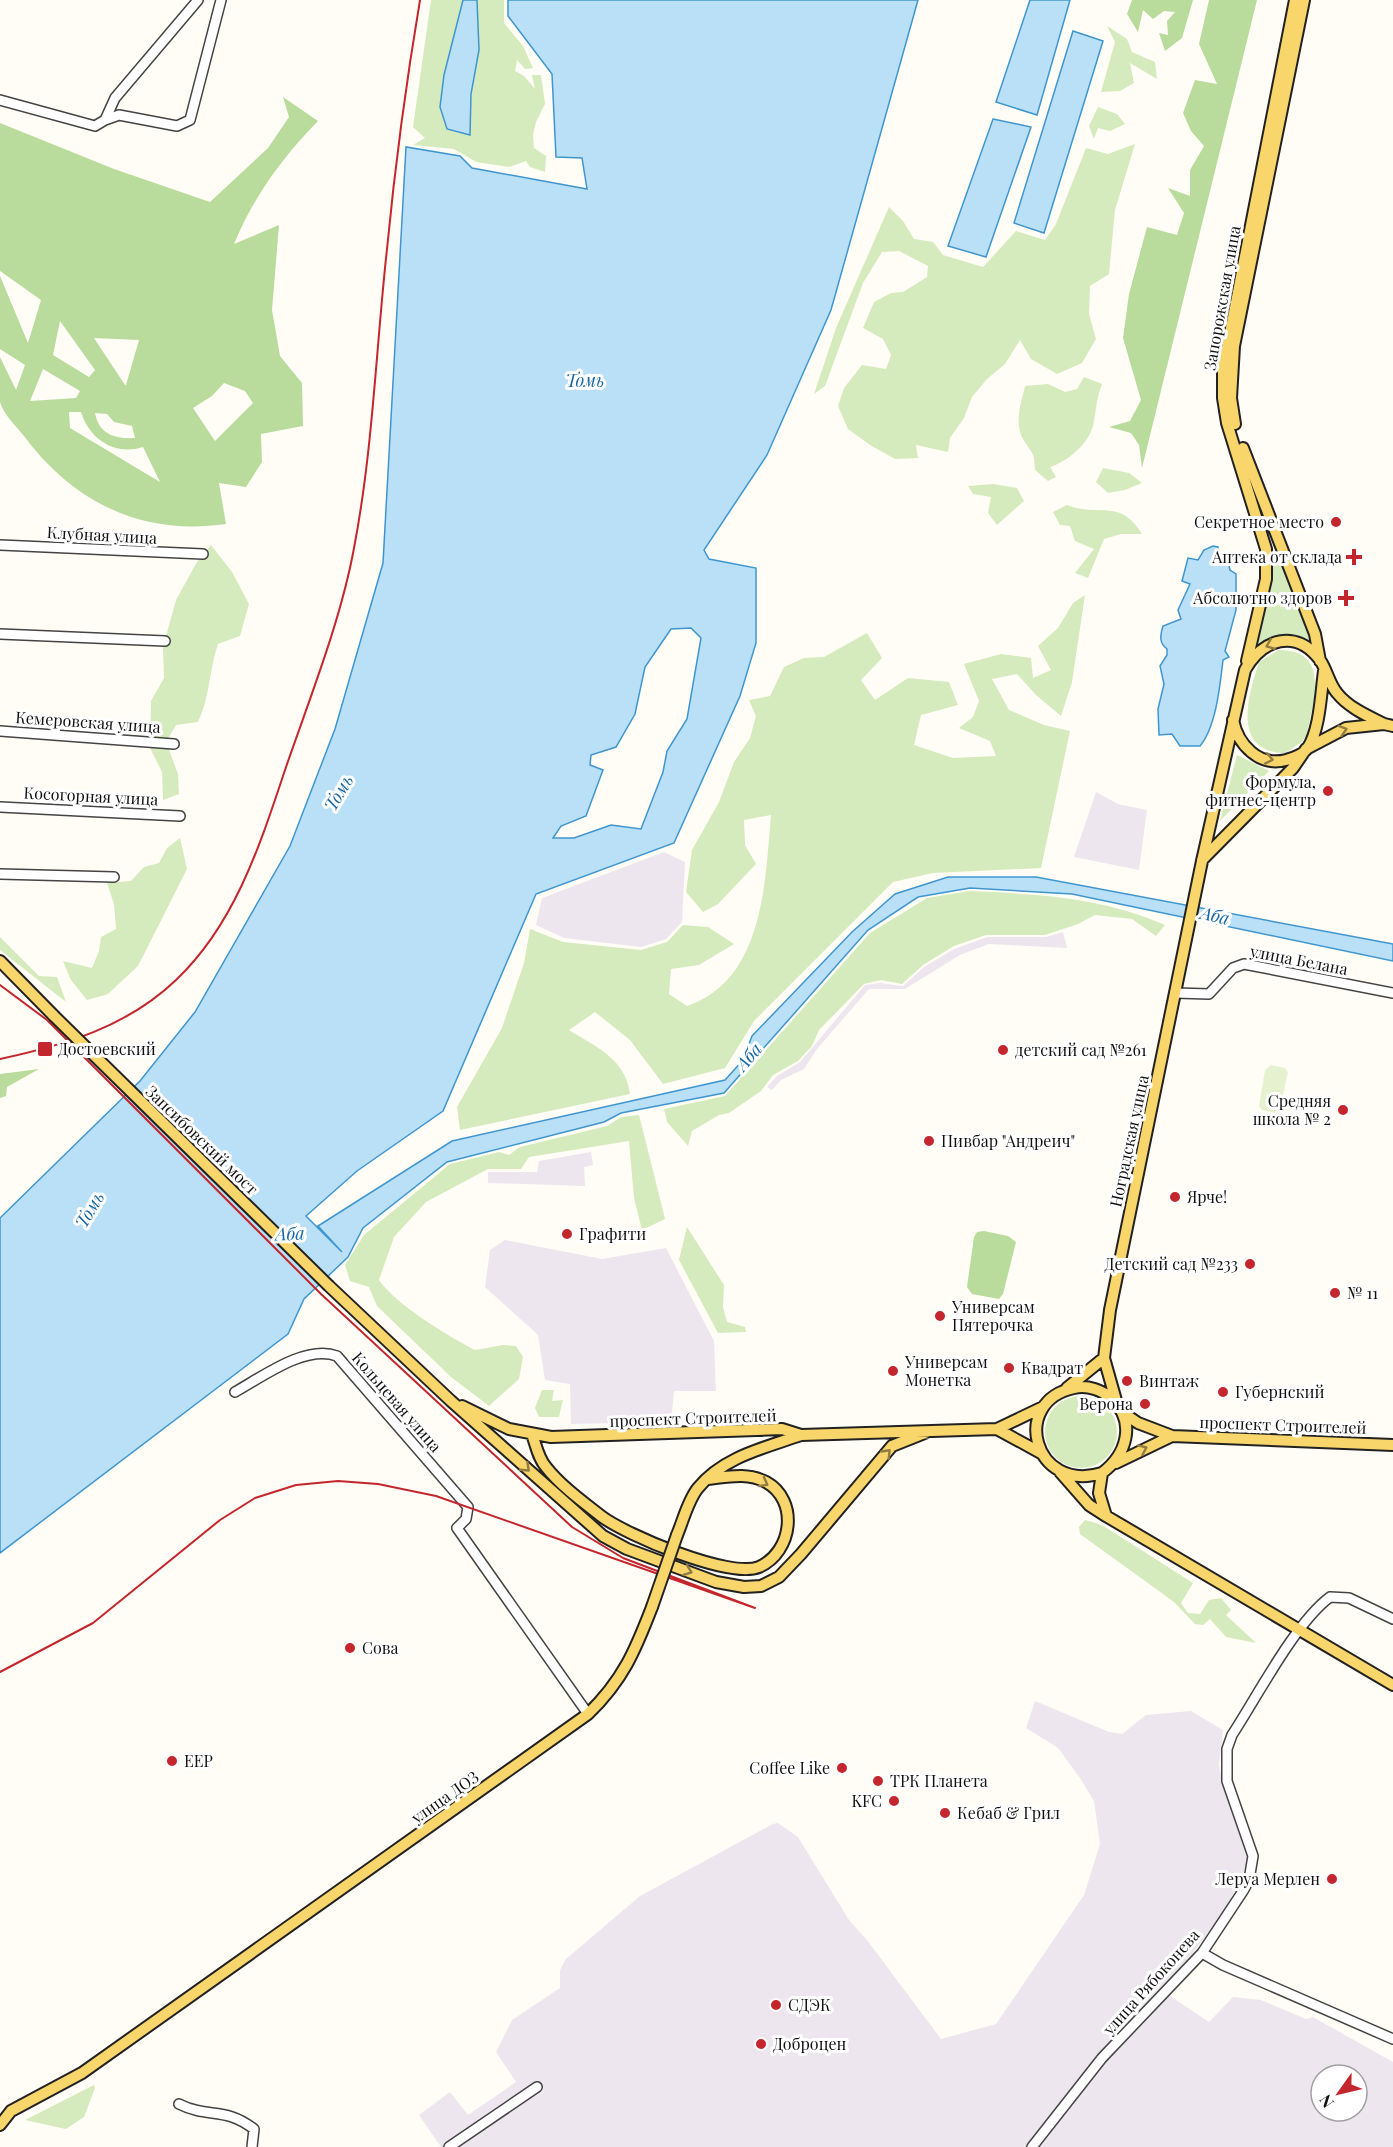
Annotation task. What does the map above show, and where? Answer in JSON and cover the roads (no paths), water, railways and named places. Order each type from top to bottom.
[{"type":"main road","name":"Запорожская улица","points":[[1245,670],[1266,579],[1266,549],[1227,423],[1223,398],[1223,369],[1295,0]]},
{"type":"main road","name":"Запорожская улица","points":[[1304,0],[1234,346],[1231,398],[1234,422],[1315,634],[1322,666]]},
{"type":"main road","points":[[1284,640],[1303,646],[1322,666],[1336,692],[1348,704],[1389,725],[1346,728],[1281,761],[1269,761],[1253,755],[1242,743],[1233,720],[1245,670],[1252,656],[1262,647],[1284,640]]},
{"type":"main road","points":[[1202,861],[1293,768],[1306,749],[1318,714],[1322,666]]},
{"type":"main road","name":"Ноградская улица","points":[[1104,1358],[1112,1299],[1233,720]]},
{"type":"main road","name":"Запсибовский мост","points":[[0,961],[329,1286],[451,1401],[582,1520],[603,1536],[627,1549],[705,1578],[744,1587],[761,1586],[779,1576],[801,1554],[891,1446],[927,1432]]},
{"type":"main road","points":[[997,1429],[1043,1407],[1104,1358],[1126,1425],[1126,1439],[1114,1464]]},
{"type":"main road","points":[[1065,1389],[1094,1388],[1107,1394],[1138,1423],[1172,1436]]},
{"type":"main road","name":"проспект Строителей","points":[[451,1401],[509,1429],[551,1437],[782,1430],[801,1435],[997,1429]]},
{"type":"main road","points":[[1041,1453],[1036,1430],[1043,1407]]},
{"type":"main road","points":[[505,1448],[509,1429]]},
{"type":"main road","points":[[997,1429],[1041,1453],[1089,1505],[1106,1516],[1393,1685]]},
{"type":"main road","points":[[532,1434],[546,1467],[602,1517],[639,1538],[727,1568],[758,1567],[778,1553],[786,1537],[789,1516],[781,1495],[766,1482],[745,1475],[708,1479]]},
{"type":"main road","name":"улица ДОЗ","points":[[6,2111],[82,2073],[588,1714],[609,1694],[629,1664],[677,1535],[697,1489],[719,1468],[743,1455],[801,1435]]},
{"type":"main road","points":[[1060,1472],[1081,1477],[1102,1473],[1114,1464],[1172,1436]]},
{"type":"main road","name":"проспект Строителей","points":[[1172,1436],[1393,1445]]},
{"type":"main road","points":[[1102,1473],[1099,1493],[1106,1516]]},
{"type":"main road","points":[[0,2125],[6,2111]]},
{"type":"street","points":[[105,120],[115,98],[198,0]]},
{"type":"street","points":[[0,100],[95,126],[119,115],[177,126],[190,120],[221,0]]},
{"type":"street","name":"Клубная улица","points":[[0,545],[203,554]]},
{"type":"street","points":[[0,634],[165,640]]},
{"type":"street","name":"Кемеровская улица","points":[[0,731],[174,744]]},
{"type":"street","name":"Косогорная улица","points":[[0,807],[180,816]]},
{"type":"street","points":[[0,874],[114,876]]},
{"type":"street","name":"улица Белана","points":[[1176,993],[1209,994],[1233,968],[1244,964],[1393,993]]},
{"type":"street","name":"Кольцевая улица","points":[[235,1392],[312,1353],[327,1352],[337,1356],[468,1507],[466,1519],[457,1528],[588,1714]]},
{"type":"street","name":"улица Рябоконева","points":[[1032,2147],[1102,2058],[1202,1953],[1243,1891],[1253,1865],[1251,1845],[1227,1781],[1227,1749],[1232,1735],[1295,1627],[1330,1597],[1348,1598],[1393,1619]]},
{"type":"street","points":[[1202,1953],[1223,1965],[1393,2039]]},
{"type":"street","points":[[449,2147],[537,2086]]},
{"type":"street","points":[[179,2104],[201,2113],[223,2112],[240,2118],[254,2129],[252,2147]]},
{"type":"water","points":[[463,0],[477,0],[479,50],[471,94],[470,135],[447,129],[440,107],[444,75]]},
{"type":"water","name":"Томь","points":[[508,0],[918,0],[831,310],[767,455],[704,550],[709,559],[756,568],[756,643],[740,696],[674,843],[536,894],[443,1111],[357,1171],[306,1216],[342,1252],[318,1226],[452,1141],[725,1080],[743,1060],[752,1036],[852,932],[895,894],[948,877],[1036,877],[1393,944],[1393,961],[1072,894],[970,888],[918,897],[868,930],[724,1093],[621,1113],[604,1122],[447,1162],[363,1228],[348,1257],[304,1299],[288,1334],[0,1553],[0,1218],[140,1081],[195,1012],[290,846],[335,729],[383,563],[406,147],[460,156],[472,168],[587,189],[582,158],[556,157],[552,74],[508,16]],"holes":[[[691,628],[701,638],[687,719],[667,751],[663,772],[641,829],[611,825],[574,838],[553,838],[561,826],[586,816],[603,770],[590,765],[591,755],[616,747],[635,714],[645,667],[671,629]]]},
{"type":"water","points":[[1030,0],[1070,0],[1037,115],[996,102]]},
{"type":"water","points":[[1073,31],[1103,41],[1044,233],[1014,223]]},
{"type":"water","points":[[993,119],[1031,127],[986,257],[948,246]]},
{"type":"water","points":[[1213,546],[1218,547],[1220,558],[1228,561],[1230,570],[1236,574],[1236,610],[1225,651],[1229,657],[1223,660],[1214,717],[1205,738],[1200,746],[1180,746],[1172,734],[1159,735],[1158,709],[1164,684],[1160,666],[1167,655],[1167,649],[1161,642],[1161,633],[1163,626],[1181,619],[1178,610],[1190,584],[1182,581],[1188,558],[1198,560],[1204,550]]},
{"type":"railway","points":[[0,1059],[94,1032],[116,1022],[157,996],[197,958],[214,934],[230,909],[255,855],[333,631],[354,548],[366,473],[397,156],[420,0]]},
{"type":"railway","points":[[0,985],[47,1020],[321,1294],[572,1527],[623,1558],[755,1608],[436,1496],[378,1484],[338,1481],[296,1485],[255,1498],[220,1520],[93,1623],[0,1672]]},
{"type":"place","name":"Секретное место","points":[[1336,522]]},
{"type":"place","name":"Аптека от склада","points":[[1354,557]]},
{"type":"place","name":"Абсолютно здоров","points":[[1346,598]]},
{"type":"place","name":"Формула, фитнес-центр","points":[[1328,791]]},
{"type":"place","name":"Достоевский","points":[[45,1049]]},
{"type":"place","name":"детский сад №261","points":[[1003,1050]]},
{"type":"place","name":"Средняя школа № 2","points":[[1343,1110]]},
{"type":"place","name":"Пивбар \"Андреич\"","points":[[929,1141]]},
{"type":"place","name":"Ярче!","points":[[1175,1197]]},
{"type":"place","name":"Графити","points":[[567,1234]]},
{"type":"place","name":"Детский сад №233","points":[[1250,1264]]},
{"type":"place","name":"№ 11","points":[[1335,1293]]},
{"type":"place","name":"Универсам Пятерочка","points":[[940,1316]]},
{"type":"place","name":"Квадрат","points":[[1009,1368]]},
{"type":"place","name":"Универсам Монетка","points":[[893,1371]]},
{"type":"place","name":"Винтаж","points":[[1127,1381]]},
{"type":"place","name":"Губернский","points":[[1223,1392]]},
{"type":"place","name":"Верона","points":[[1145,1404]]},
{"type":"place","name":"Сова","points":[[350,1648]]},
{"type":"place","name":"EEP","points":[[172,1761]]},
{"type":"place","name":"Coffee Like","points":[[842,1768]]},
{"type":"place","name":"ТРК Планета","points":[[878,1781]]},
{"type":"place","name":"KFC","points":[[894,1801]]},
{"type":"place","name":"Кeбаб & Грил","points":[[945,1813]]},
{"type":"place","name":"Леруа Мерлен","points":[[1332,1879]]},
{"type":"place","name":"СДЭК","points":[[776,2005]]},
{"type":"place","name":"Доброцен","points":[[761,2044]]},
{"type":"water label","name":"Аба","points":[[1215,916]]},
{"type":"water label","name":"Аба","points":[[749,1057]]},
{"type":"water label","name":"Аба","points":[[290,1234]]}]
